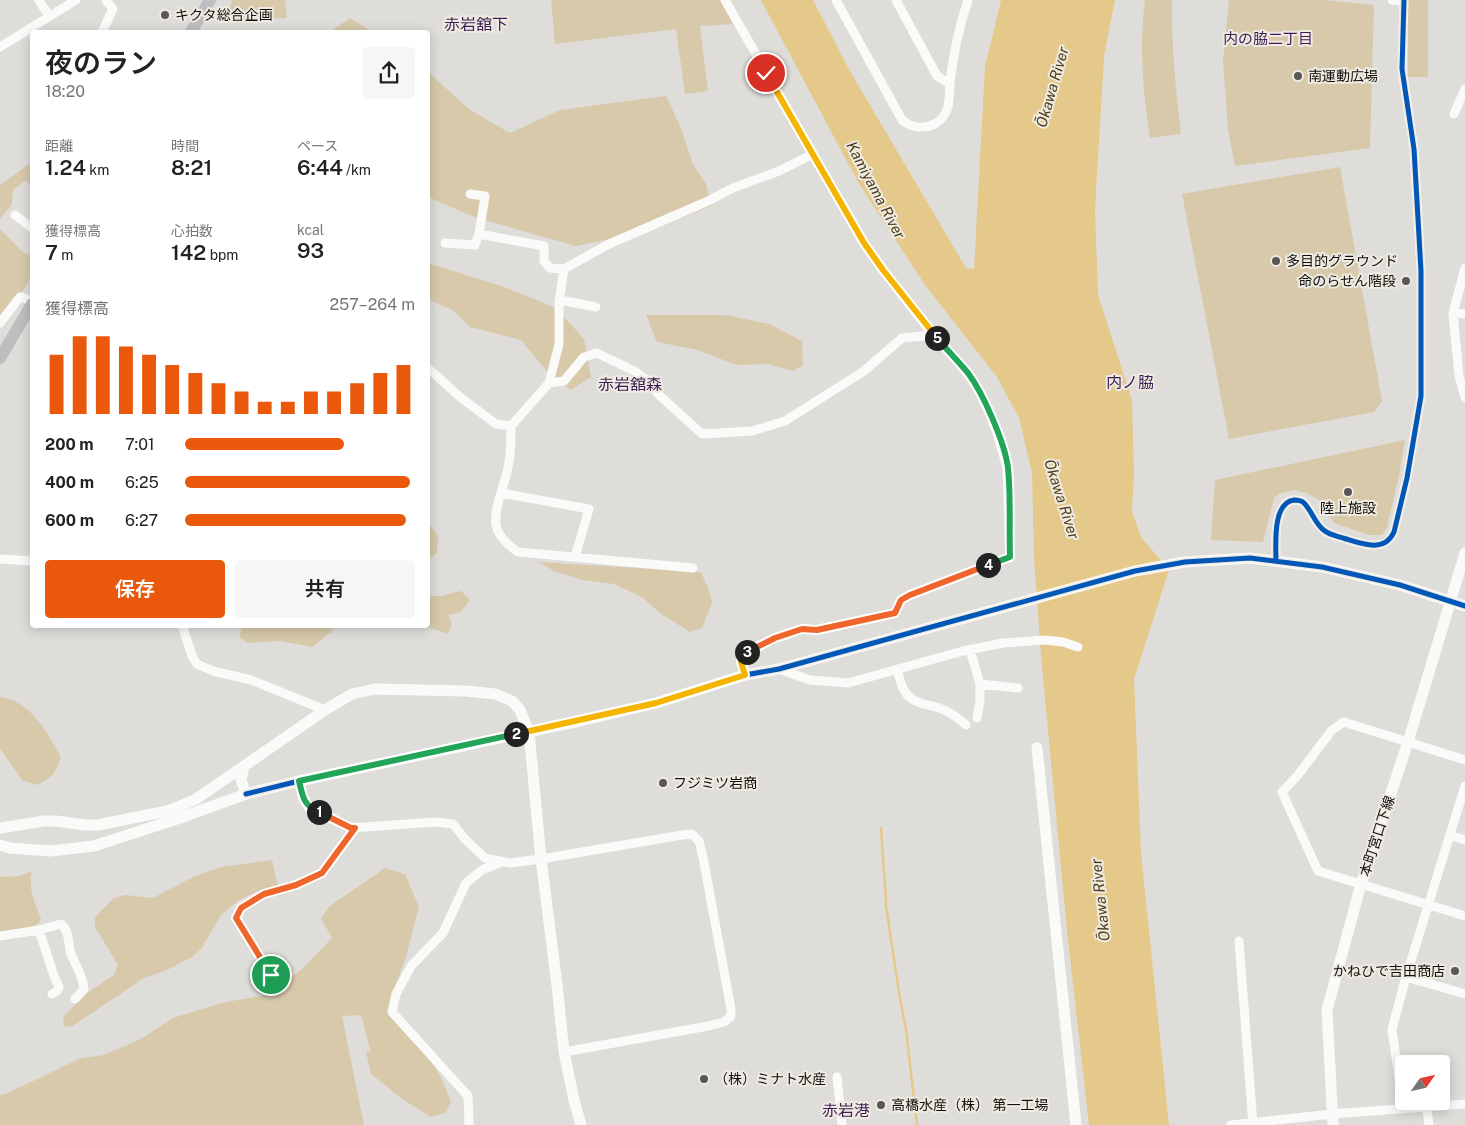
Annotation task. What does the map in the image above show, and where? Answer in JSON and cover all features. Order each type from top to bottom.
[{"type":"main road","points":[[192,30],[210,0]]},
{"type":"main road","points":[[0,358],[30,306]]},
{"type":"street","points":[[39,0],[49,16]]},
{"type":"street","points":[[0,47],[76,0]]},
{"type":"street","points":[[103,30],[113,9],[106,0]]},
{"type":"street","points":[[725,0],[864,243],[931,332],[968,373],[976,386],[988,410],[1008,467],[1010,557],[910,595],[901,600],[895,613],[817,630],[802,629],[775,638],[743,653],[741,662],[745,675]]},
{"type":"street","points":[[836,0],[902,120],[909,126],[918,128],[929,127],[938,122],[948,106],[961,20],[968,0]]},
{"type":"street","points":[[896,0],[937,76],[950,84]]},
{"type":"street","points":[[1276,562],[1278,517],[1286,502],[1298,500],[1304,503],[1324,531],[1371,546],[1379,545],[1391,539],[1394,532],[1407,478],[1421,396],[1421,271],[1414,149],[1402,69],[1404,0],[1392,0]]},
{"type":"street","points":[[1454,114],[1465,89]]},
{"type":"street","points":[[479,234],[544,246],[544,261],[550,268],[564,269],[609,244],[706,202],[733,188],[779,171],[813,154]]},
{"type":"street","points":[[445,244],[475,245],[486,196],[470,194]]},
{"type":"street","points":[[15,216],[30,227]]},
{"type":"street","points":[[1465,268],[1453,312],[1460,376],[1465,397]]},
{"type":"street","points":[[564,269],[560,300],[559,344],[548,383],[511,426],[508,471],[497,510],[496,526],[507,545],[518,552],[693,568]]},
{"type":"street","points":[[0,323],[20,297],[30,301]]},
{"type":"street","points":[[560,300],[596,306]]},
{"type":"street","points":[[1453,312],[1465,314]]},
{"type":"street","points":[[548,383],[564,381],[584,357],[597,353],[634,370],[647,380],[659,395],[702,434],[752,431],[785,421],[810,406],[864,371],[902,338],[924,336],[931,332]]},
{"type":"street","points":[[430,370],[460,397],[496,424],[511,426]]},
{"type":"street","points":[[501,493],[589,509],[575,557]]},
{"type":"street","name":"本町宮口下線","points":[[1332,1120],[1327,1010],[1361,884],[1408,742],[1465,553]]},
{"type":"street","points":[[0,845],[10,848],[50,851],[94,846],[246,794],[656,703],[745,675],[779,669],[1135,572],[1185,562],[1250,558],[1322,566],[1400,585],[1465,606]]},
{"type":"street","points":[[0,559],[30,561]]},
{"type":"street","points":[[183,628],[192,656],[197,664],[213,671],[251,680],[325,710]]},
{"type":"street","points":[[779,669],[810,680],[848,683],[1003,643],[1045,640],[1063,642],[1078,647]]},
{"type":"street","points":[[970,650],[980,684],[977,718]]},
{"type":"street","points":[[897,669],[903,688],[908,696],[922,705],[938,708],[952,714],[966,725]]},
{"type":"street","points":[[980,684],[1018,688]]},
{"type":"street","points":[[0,828],[44,821],[98,825],[178,808],[196,799],[325,710],[352,694],[375,689],[466,691],[495,694],[512,701],[520,710],[529,732],[541,859],[564,1052],[581,1125]]},
{"type":"street","points":[[1465,760],[1344,722],[1332,730],[1298,775],[1282,792],[1318,871],[1465,916]]},
{"type":"street","points":[[1036,748],[1076,1125]]},
{"type":"street","points":[[244,766],[241,780],[246,794]]},
{"type":"street","points":[[299,781],[303,798],[308,807],[351,828],[435,822],[453,824],[465,839],[485,858],[510,863],[692,834],[698,841],[704,857],[731,1016],[724,1022],[708,1026],[564,1052]]},
{"type":"street","points":[[1396,1055],[1392,1029],[1406,977],[1465,786]]},
{"type":"street","points":[[271,975],[236,918],[241,908],[264,894],[296,885],[322,873],[355,828]]},
{"type":"street","points":[[1450,835],[1465,840]]},
{"type":"street","points":[[469,1125],[468,1096],[392,1012],[396,994],[411,966],[442,933],[466,883],[482,870],[502,861]]},
{"type":"street","points":[[0,936],[39,930],[61,924],[66,928],[71,953],[84,982],[84,989],[75,999]]},
{"type":"street","points":[[39,930],[59,987],[52,994]]},
{"type":"street","points":[[1239,941],[1253,1124]]},
{"type":"street","points":[[1406,977],[1465,994]]},
{"type":"street","points":[[837,1077],[842,1125]]},
{"type":"street","points":[[1450,1106],[1465,1104]]},
{"type":"street","points":[[1231,1125],[1332,1120],[1395,1109]]},
{"type":"street","points":[[1427,1110],[1429,1125]]},
{"type":"shaded area","points":[[232,0],[285,0],[287,18],[227,19]]},
{"type":"shaded area","points":[[551,0],[720,0],[733,24],[700,26],[708,91],[685,94],[676,29],[555,44]]},
{"type":"shaded area","points":[[1145,0],[1172,0],[1173,51],[1181,134],[1150,138],[1145,104],[1143,69],[1142,34]]},
{"type":"shaded area","name":"南運動広場","points":[[1229,0],[1325,0],[1374,5],[1370,148],[1235,166],[1228,129],[1223,60]]},
{"type":"shaded area","points":[[1408,0],[1428,0],[1428,77],[1408,77]]},
{"type":"shaded area","points":[[350,18],[370,30],[333,30]]},
{"type":"shaded area","points":[[430,74],[470,110],[510,133],[560,110],[666,96],[680,126],[693,164],[706,184],[711,206],[650,231],[576,246],[474,217],[430,198]]},
{"type":"shaded area","points":[[30,165],[30,184],[25,181],[13,190],[12,204],[0,219],[0,185]]},
{"type":"shaded area","name":"多目的グラウンド","points":[[1340,167],[1382,401],[1374,412],[1229,439],[1182,194]]},
{"type":"shaded area","points":[[0,229],[24,253],[30,254],[30,278],[22,292],[12,299],[0,318]]},
{"type":"shaded area","points":[[430,264],[507,288],[556,308],[584,339],[591,377],[571,390],[549,374],[521,340],[470,327],[454,311],[430,300]]},
{"type":"shaded area","points":[[646,315],[726,315],[769,324],[802,341],[803,365],[793,371],[768,364],[736,365],[698,350],[657,342]]},
{"type":"shaded area","name":"陸上施設","points":[[1405,440],[1387,527],[1382,535],[1369,535],[1334,523],[1318,499],[1294,490],[1281,493],[1274,498],[1263,542],[1211,540],[1215,480]]},
{"type":"shaded area","points":[[430,525],[438,535],[437,553],[430,558]]},
{"type":"shaded area","points":[[538,562],[701,572],[712,603],[702,628],[690,632],[660,613],[642,597],[614,584],[583,580],[556,572]]},
{"type":"shaded area","points":[[461,591],[470,600],[461,612],[448,615],[452,624],[448,634],[430,628],[430,596],[441,596]]},
{"type":"shaded area","points":[[242,628],[335,628],[313,647],[280,641],[248,643],[239,637]]},
{"type":"shaded area","points":[[0,697],[11,700],[29,711],[44,729],[61,758],[53,775],[38,785],[22,780],[0,748]]},
{"type":"shaded area","points":[[272,860],[278,886],[258,891],[238,901],[221,915],[201,949],[192,957],[167,970],[144,978],[71,1027],[64,1026],[63,1017],[86,994],[114,975],[118,965],[95,927],[95,918],[114,898],[125,895],[153,898],[193,877],[221,867]]},
{"type":"shaded area","points":[[385,868],[405,874],[419,907],[405,960],[392,994],[400,1021],[422,1048],[440,1075],[451,1102],[445,1113],[430,1117],[401,1098],[371,1074],[366,1051],[371,1053],[361,1015],[342,1016],[364,1125],[0,1125],[0,1095],[6,1094],[81,1058],[104,1055],[141,1039],[173,1018],[225,1002],[268,995],[302,969],[332,938],[321,918],[330,906]]},
{"type":"shaded area","points":[[32,872],[33,896],[41,919],[38,924],[21,930],[0,932],[0,877],[19,876]]},
{"type":"water","points":[[761,0],[813,0],[851,73],[966,268],[974,269],[985,67],[1001,0],[1115,0],[1104,56],[1095,209],[1098,295],[1132,400],[1134,475],[1132,511],[1141,537],[1169,570],[1134,679],[1141,853],[1169,1125],[1089,1125],[1067,931],[1041,656],[1034,558],[1032,473],[1019,418],[997,377],[925,285],[858,182]]},
{"type":"waterway","points":[[881,828],[886,906],[906,1029],[917,1125]]},
{"type":"cycle path","points":[[1276,561],[1277,526],[1282,509],[1287,503],[1294,500],[1303,502],[1319,526],[1329,534],[1364,544],[1378,545],[1390,539],[1394,532],[1407,478],[1421,396],[1421,271],[1414,149],[1402,69],[1404,0]]},
{"type":"cycle path","points":[[246,794],[656,703],[745,675],[779,669],[1135,571],[1185,562],[1250,558],[1322,567],[1400,585],[1465,606]]},
{"type":"place","name":"キクタ総合企画","points":[[165,15]]},
{"type":"place","name":"南運動広場","points":[[1298,76]]},
{"type":"place","name":"多目的グラウンド","points":[[1276,261]]},
{"type":"place","name":"命のらせん階段","points":[[1406,281]]},
{"type":"place","name":"陸上施設","points":[[1348,492]]},
{"type":"place","name":"フジミツ岩商","points":[[663,783]]},
{"type":"place","name":"かねひで吉田商店","points":[[1455,971]]},
{"type":"place","name":"（株）ミナト水産","points":[[704,1079]]},
{"type":"place","name":"高橋水産（株） 第一工場","points":[[881,1105]]},
{"type":"district","name":"赤岩舘下","points":[[476,24]]},
{"type":"district","name":"内の脇二丁目","points":[[1268,38]]},
{"type":"district","name":"内ノ脇","points":[[1130,382]]},
{"type":"district","name":"赤岩舘森","points":[[630,384]]},
{"type":"district","name":"赤岩港","points":[[846,1110]]},
{"type":"route","points":[[271,975],[236,918],[241,908],[264,894],[296,885],[322,873],[355,828],[351,828],[308,807],[303,798],[299,781],[656,703],[745,675],[741,662],[743,653],[775,638],[802,629],[817,630],[895,613],[901,600],[910,595],[1010,557],[1008,467],[997,433],[977,387],[968,373],[931,332],[864,243],[766,73]]},
{"type":"water label","name":"Ōkawa River","points":[[1052,87]]},
{"type":"water label","name":"Kamiyama River","points":[[876,190]]},
{"type":"water label","name":"Ōkawa River","points":[[1062,499]]},
{"type":"water label","name":"Ōkawa River","points":[[1100,900]]}]
